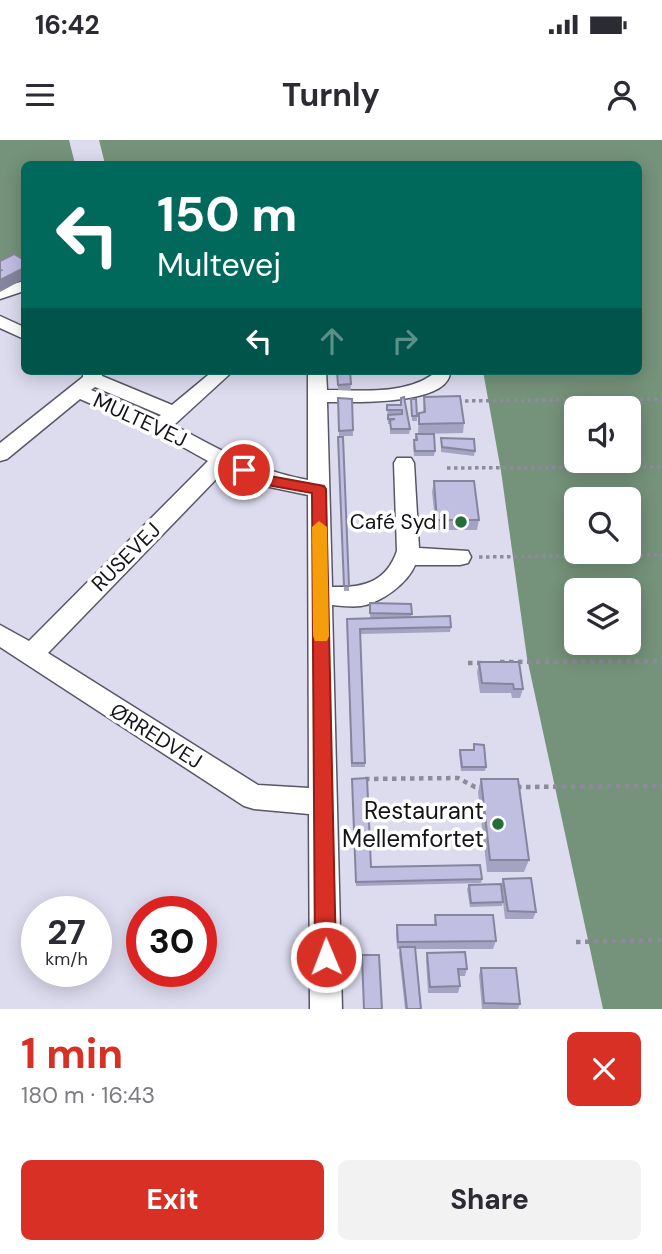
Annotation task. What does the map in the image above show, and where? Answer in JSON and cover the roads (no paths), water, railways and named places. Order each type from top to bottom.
[{"type":"street","points":[[0,294],[21,287]]},
{"type":"street","points":[[0,321],[21,332]]},
{"type":"street","points":[[168,420],[219,375]]},
{"type":"street","points":[[317,375],[327,1009]]},
{"type":"street","points":[[386,375],[388,393]]},
{"type":"street","points":[[317,396],[424,389],[434,384],[441,375]]},
{"type":"street","points":[[0,454],[88,381]]},
{"type":"street","name":"MULTEVEJ","points":[[88,381],[168,420],[222,460],[267,480],[319,489]]},
{"type":"street","name":"RUSEVEJ","points":[[30,655],[222,460]]},
{"type":"street","points":[[320,596],[361,597],[379,589],[403,568],[406,556],[404,463]]},
{"type":"street","points":[[406,556],[460,557]]},
{"type":"street","name":"ØRREDVEJ","points":[[0,635],[254,797],[323,802]]},
{"type":"place","name":"Café Syd I","points":[[461,522]]},
{"type":"place","name":"Restaurant Mellemfortet","points":[[498,824]]}]
